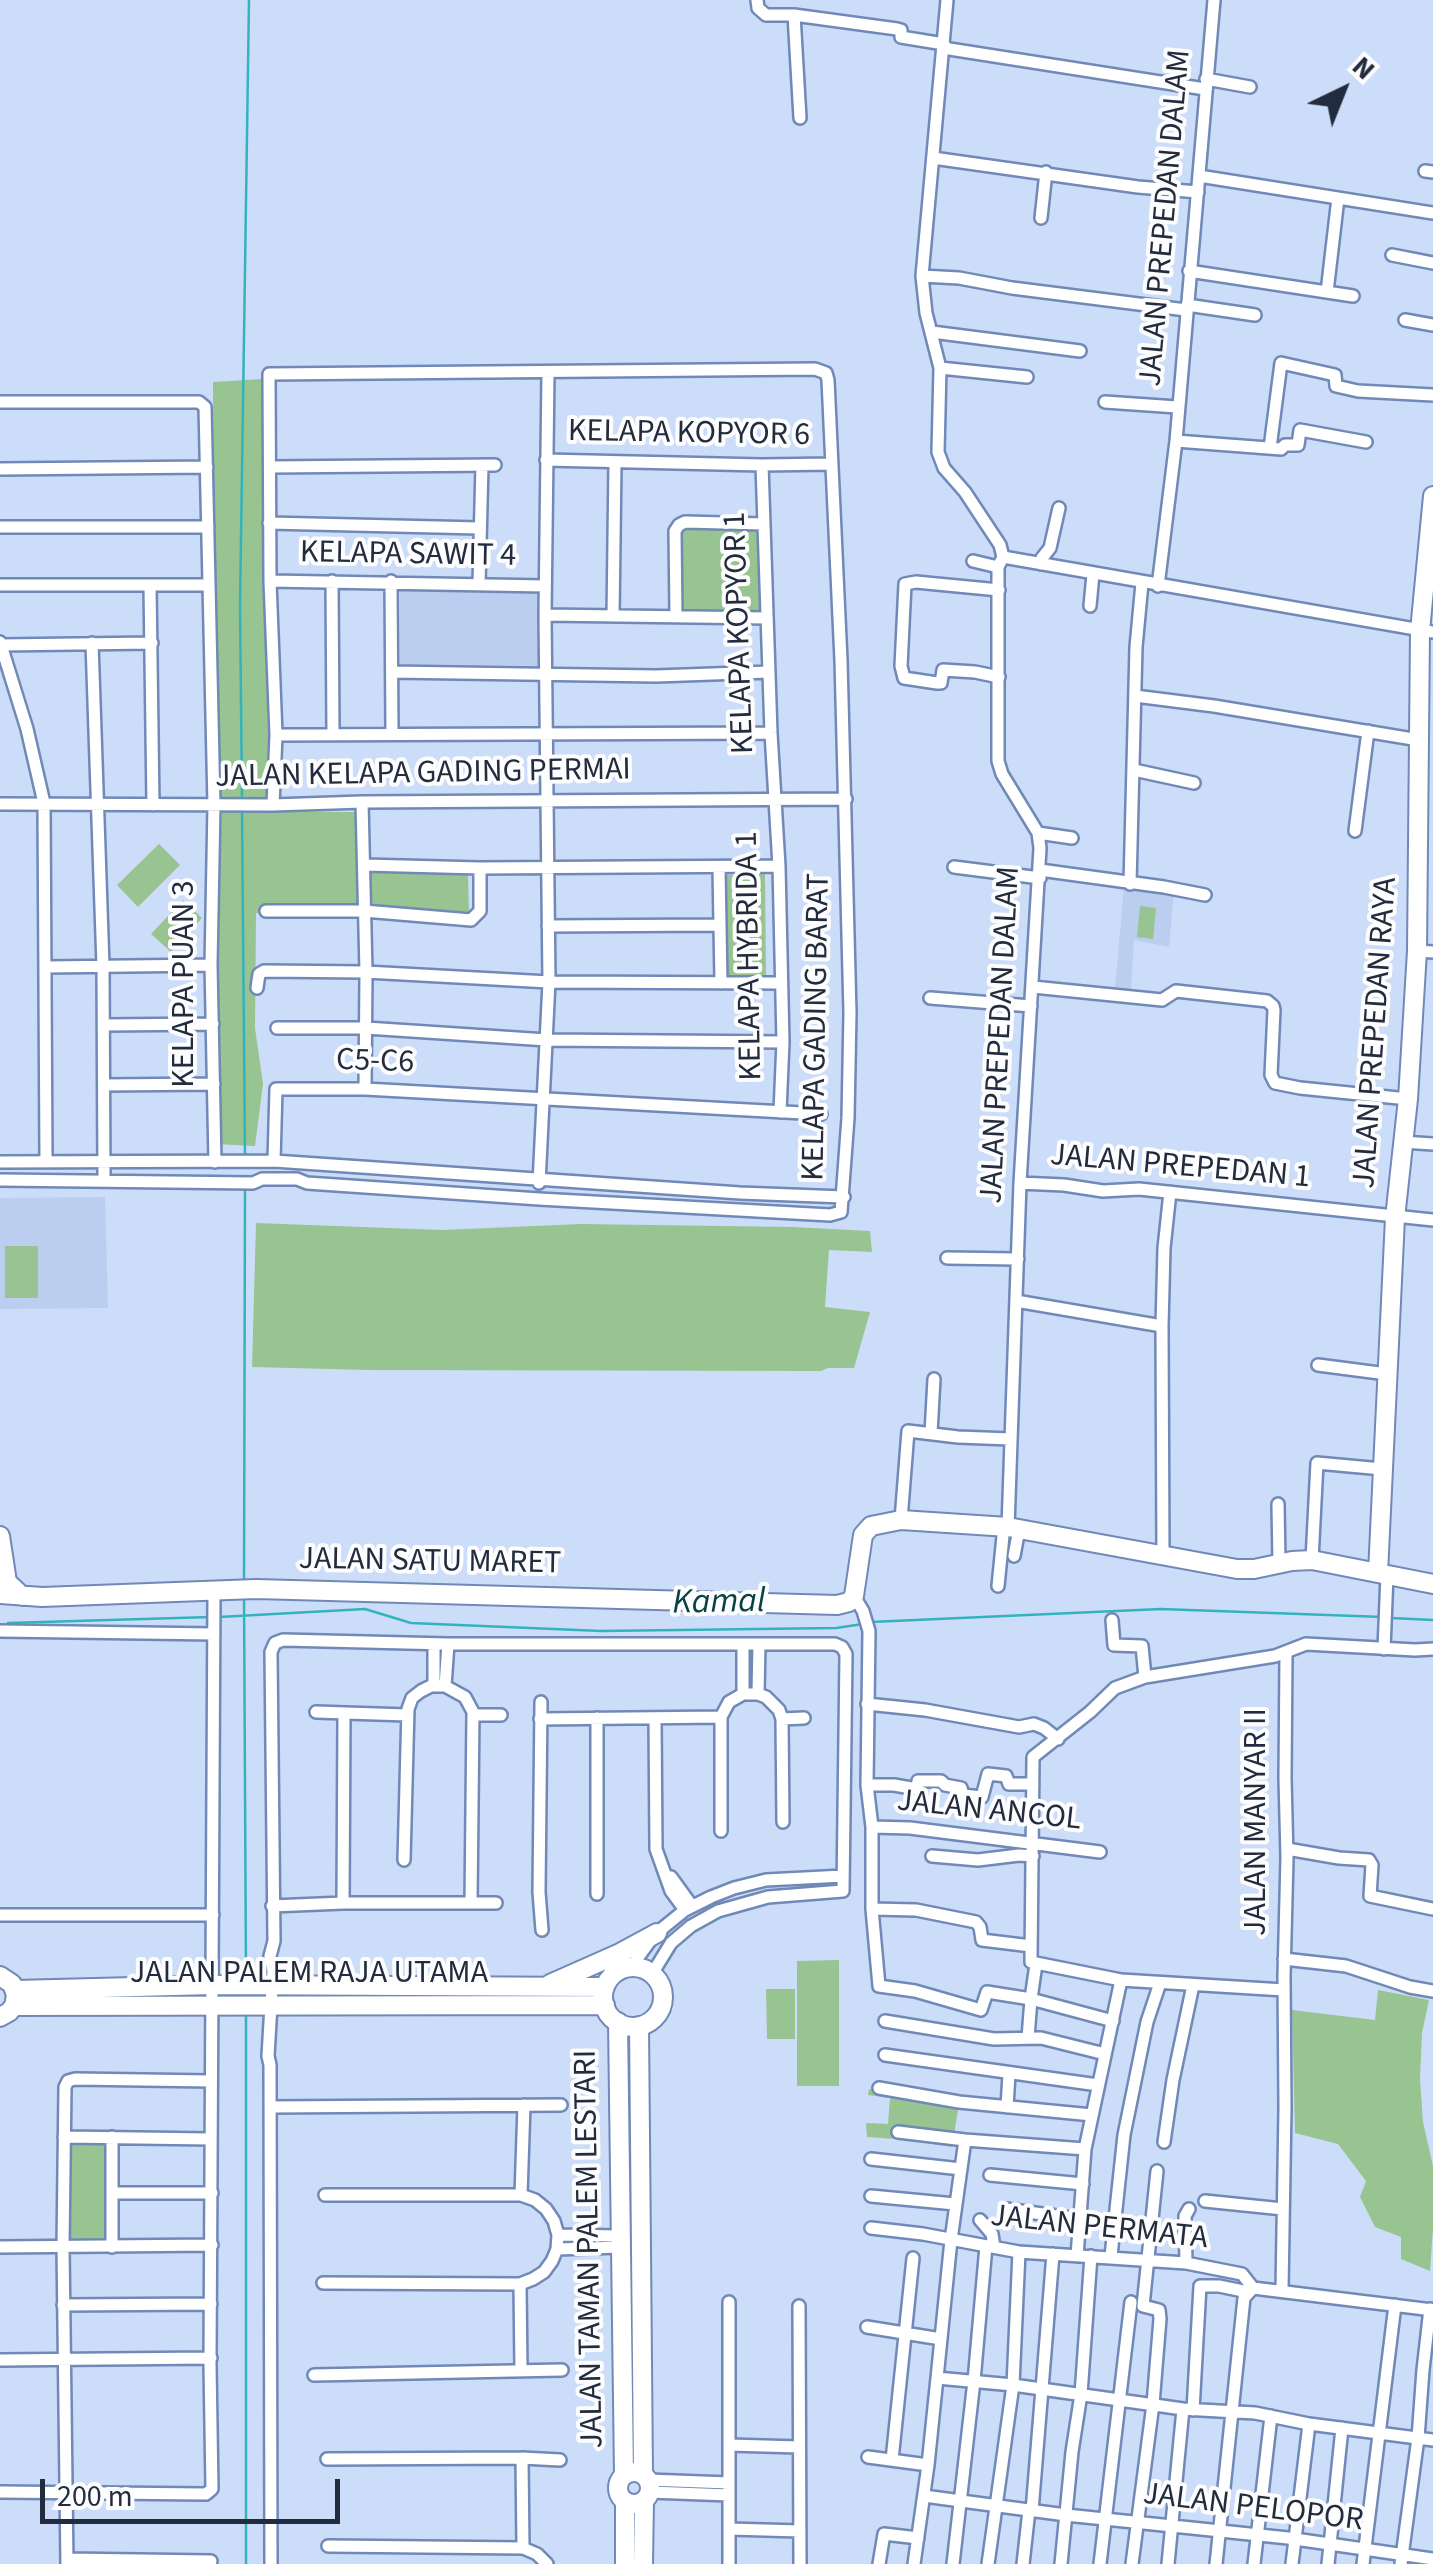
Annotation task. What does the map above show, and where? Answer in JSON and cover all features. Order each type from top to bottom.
[{"type":"street","points":[[757,0],[758,8],[766,14],[897,29],[901,30],[901,37],[944,46],[1206,84],[1250,86]]},
{"type":"street","name":"JALAN PREPEDAN DALAM","points":[[947,0],[922,276],[940,368],[939,459],[996,537],[1001,562],[998,761],[1038,833],[1040,848],[1020,1184],[1010,1527]]},
{"type":"street","name":"JALAN PREPEDAN DALAM","points":[[1158,586],[1176,441],[1214,0]]},
{"type":"street","points":[[794,15],[800,118]]},
{"type":"street","points":[[934,158],[1198,192]]},
{"type":"street","points":[[1040,218],[1046,172]]},
{"type":"street","points":[[1199,176],[1433,212]]},
{"type":"street","points":[[1327,292],[1338,198]]},
{"type":"street","points":[[1392,256],[1433,263]]},
{"type":"street","points":[[1189,271],[1352,296]]},
{"type":"street","points":[[922,276],[1255,315]]},
{"type":"street","points":[[1405,320],[1433,325]]},
{"type":"street","points":[[932,332],[1080,350]]},
{"type":"street","points":[[1270,448],[1281,364],[1335,374],[1336,386],[1358,391],[1433,396]]},
{"type":"street","points":[[940,368],[1027,378]]},
{"type":"street","points":[[273,806],[276,735],[270,581],[269,374],[548,373],[545,801],[549,982],[539,1200]]},
{"type":"street","name":"KELAPA GADING BARAT","points":[[0,1162],[274,1162],[844,1197],[850,1013],[846,799],[826,373],[548,373]]},
{"type":"street","name":"KELAPA PUAN 3","points":[[0,402],[199,402],[205,407],[214,805],[214,1084],[221,1162]]},
{"type":"street","points":[[1105,402],[1177,407]]},
{"type":"street","points":[[1176,441],[1281,450],[1298,445],[1300,430],[1366,442]]},
{"type":"street","name":"KELAPA KOPYOR 6","points":[[546,460],[831,464]]},
{"type":"street","points":[[613,616],[615,463]]},
{"type":"street","points":[[270,467],[488,465],[479,528],[479,584]]},
{"type":"street","name":"KELAPA KOPYOR 1","points":[[762,465],[776,798]]},
{"type":"street","points":[[0,469],[207,467]]},
{"type":"street","name":"JALAN PREPEDAN RAYA","points":[[1383,1574],[1382,1468],[1395,1218],[1425,952],[1424,739],[1433,496]]},
{"type":"street","points":[[1041,564],[1050,548],[1060,508]]},
{"type":"street","points":[[269,523],[479,528]]},
{"type":"street","points":[[676,616],[675,531],[679,524],[764,524]]},
{"type":"street","points":[[0,527],[208,527]]},
{"type":"street","points":[[973,561],[1041,564],[1426,632]]},
{"type":"street","points":[[1090,606],[1093,574]]},
{"type":"street","name":"KELAPA SAWIT 4","points":[[270,581],[545,586]]},
{"type":"street","points":[[332,581],[333,735]]},
{"type":"street","points":[[390,582],[392,734]]},
{"type":"street","points":[[1130,884],[1134,696],[1142,583]]},
{"type":"street","points":[[0,585],[210,584]]},
{"type":"street","points":[[998,590],[905,584],[902,666],[904,678],[937,684],[941,683],[943,670],[999,677]]},
{"type":"street","points":[[150,585],[153,804]]},
{"type":"street","points":[[545,615],[767,618]]},
{"type":"street","points":[[46,1162],[44,803],[1,644],[152,642]]},
{"type":"street","points":[[92,643],[103,966],[104,1181]]},
{"type":"street","points":[[392,672],[656,676],[769,672]]},
{"type":"street","points":[[1134,696],[1424,739]]},
{"type":"street","points":[[1355,831],[1368,731]]},
{"type":"street","points":[[276,735],[771,733]]},
{"type":"street","points":[[1134,770],[1194,784]]},
{"type":"street","name":"KELAPA HYBRIDA 1","points":[[776,798],[783,1042],[780,1112]]},
{"type":"street","name":"JALAN KELAPA GADING PERMAI","points":[[0,804],[273,806],[846,799]]},
{"type":"street","points":[[362,802],[365,1089]]},
{"type":"street","points":[[1038,833],[1072,838]]},
{"type":"street","points":[[364,866],[779,866]]},
{"type":"street","points":[[954,867],[1090,876],[1205,896]]},
{"type":"street","points":[[266,911],[364,911],[471,920],[480,910],[480,868]]},
{"type":"street","points":[[719,868],[721,983]]},
{"type":"street","points":[[548,926],[720,925]]},
{"type":"street","points":[[46,966],[212,965]]},
{"type":"street","points":[[256,988],[262,972],[366,972],[549,982],[781,983]]},
{"type":"street","points":[[1033,987],[1162,1000],[1176,991],[1266,1001],[1274,1010],[1271,1077],[1275,1083],[1408,1099]]},
{"type":"street","points":[[930,998],[1031,1006]]},
{"type":"street","points":[[104,1025],[213,1024]]},
{"type":"street","points":[[277,1028],[366,1028],[547,1040],[783,1042]]},
{"type":"street","points":[[104,1084],[214,1084]]},
{"type":"street","name":"C5-C6","points":[[274,1162],[275,1090],[365,1089],[821,1114]]},
{"type":"street","points":[[1402,1142],[1433,1144]]},
{"type":"street","points":[[0,1180],[256,1183],[262,1179],[297,1179],[306,1183],[539,1200],[830,1215],[841,1212],[844,1197]]},
{"type":"street","name":"JALAN PREPEDAN 1","points":[[1020,1184],[1103,1191],[1139,1188],[1433,1220]]},
{"type":"street","points":[[1163,1556],[1162,1326],[1170,1192]]},
{"type":"street","points":[[947,1258],[1018,1259]]},
{"type":"street","points":[[1016,1301],[1162,1326]]},
{"type":"street","points":[[1318,1365],[1387,1374]]},
{"type":"street","points":[[931,1434],[934,1379]]},
{"type":"street","points":[[901,1520],[908,1431],[1010,1439]]},
{"type":"street","points":[[1312,1560],[1318,1463],[1382,1468]]},
{"type":"street","points":[[1278,1504],[1279,1562]]},
{"type":"street","points":[[1113,2021],[1031,1999],[986,1992],[981,2010],[915,1991],[880,1986],[872,1909],[872,1827],[867,1785],[869,1631],[858,1603],[864,1535],[871,1526],[901,1520],[1010,1527],[1237,1569],[1312,1560],[1433,1584]]},
{"type":"street","points":[[1010,1527],[1014,1556]]},
{"type":"street","points":[[998,1586],[1010,1527]]},
{"type":"street","points":[[0,1536],[7,1582],[22,1596]]},
{"type":"street","points":[[1383,1574],[1384,1649]]},
{"type":"street","name":"JALAN SATU MARET","points":[[0,1594],[214,1595],[256,1589],[858,1603]]},
{"type":"street","points":[[0,2492],[211,2491],[211,2081],[222,2005],[213,1915],[214,1595]]},
{"type":"street","points":[[1112,1620],[1114,1646],[1142,1646],[1145,1677]]},
{"type":"street","points":[[0,1632],[214,1628]]},
{"type":"street","points":[[270,2564],[270,2065],[274,2045],[266,1981],[274,1940],[271,1652],[275,1643],[284,1640],[838,1645],[846,1652],[843,1891],[762,1898],[718,1911],[671,1944],[652,1974]]},
{"type":"street","points":[[440,1686],[441,1644]]},
{"type":"street","points":[[743,1644],[743,1694]]},
{"type":"street","points":[[758,1694],[759,1644]]},
{"type":"street","points":[[1284,1990],[1120,1980],[1030,1961],[1033,1758],[1116,1688],[1145,1677],[1286,1653],[1306,1644],[1433,1648]]},
{"type":"street","name":"JALAN MANYAR II","points":[[1282,2290],[1286,1653]]},
{"type":"street","points":[[404,1860],[409,1705],[424,1688],[440,1686],[466,1697],[472,1708],[471,1903]]},
{"type":"street","points":[[721,1831],[721,1717],[729,1702],[743,1694],[758,1694],[774,1702],[782,1719],[783,1822]]},
{"type":"street","points":[[541,1702],[542,1930]]},
{"type":"street","points":[[867,1704],[1019,1726],[1034,1724],[1058,1739]]},
{"type":"street","points":[[316,1712],[407,1715]]},
{"type":"street","points":[[342,1903],[344,1713]]},
{"type":"street","points":[[473,1716],[501,1715]]},
{"type":"street","points":[[540,1718],[721,1717]]},
{"type":"street","points":[[597,1718],[597,1894]]},
{"type":"street","points":[[655,1718],[656,1849],[671,1891],[689,1908]]},
{"type":"street","points":[[782,1719],[804,1718]]},
{"type":"street","points":[[867,1785],[917,1789],[918,1781],[941,1780],[944,1785],[961,1788],[962,1795],[982,1797],[988,1774],[1006,1776],[1008,1784],[1033,1784]]},
{"type":"street","name":"JALAN ANCOL","points":[[872,1827],[910,1828],[1033,1851],[1100,1852]]},
{"type":"street","points":[[1287,1849],[1368,1860],[1372,1865],[1370,1896],[1433,1908]]},
{"type":"street","points":[[932,1856],[978,1860],[1033,1851]]},
{"type":"street","points":[[540,1988],[620,1953],[689,1908],[722,1892],[766,1880],[843,1876]]},
{"type":"street","points":[[272,1906],[496,1903]]},
{"type":"street","points":[[872,1909],[916,1910],[976,1922],[982,1940],[1030,1946]]},
{"type":"street","points":[[0,1914],[213,1915]]},
{"type":"street","points":[[630,1967],[656,1933]]},
{"type":"street","points":[[1284,1959],[1346,1966],[1433,1991]]},
{"type":"street","points":[[1028,2038],[1036,1964]]},
{"type":"street","points":[[630,1967],[652,1974],[661,1986],[662,2004],[655,2017],[639,2026],[618,2022],[610,2014],[605,1996],[614,1974],[630,1967]]},
{"type":"street","points":[[0,1976],[8,1979],[10,2004]]},
{"type":"street","points":[[1077,2256],[1085,2149],[1120,1980]]},
{"type":"street","name":"JALAN PALEM RAJA UTAMA","points":[[10,2004],[266,1981],[540,1988],[605,1996]]},
{"type":"street","points":[[1111,2256],[1124,2135],[1146,2022],[1160,1984]]},
{"type":"street","points":[[1164,2142],[1193,1985]]},
{"type":"street","name":"JALAN PALEM RAJA UTAMA","points":[[10,2004],[271,2006],[605,1996]]},
{"type":"street","points":[[964,2033],[969,2006]]},
{"type":"street","points":[[885,2021],[994,2039],[1041,2038],[1105,2054]]},
{"type":"street","name":"JALAN TAMAN PALEM LESTARI","points":[[618,2022],[621,2241],[643,2564]]},
{"type":"street","name":"JALAN TAMAN PALEM LESTARI","points":[[625,2564],[639,2487],[639,2026]]},
{"type":"street","points":[[885,2055],[1098,2085]]},
{"type":"street","points":[[1006,2108],[1009,2074]]},
{"type":"street","points":[[211,2081],[68,2081],[63,2247],[66,2562],[211,2561]]},
{"type":"street","points":[[878,2088],[1006,2108],[1092,2115]]},
{"type":"street","points":[[270,2107],[561,2105]]},
{"type":"street","points":[[522,2195],[524,2106]]},
{"type":"street","points":[[898,2132],[1085,2149]]},
{"type":"street","points":[[64,2137],[212,2138]]},
{"type":"street","points":[[112,2137],[112,2247]]},
{"type":"street","points":[[914,2564],[955,2204],[966,2139]]},
{"type":"street","points":[[870,2159],[961,2168]]},
{"type":"street","points":[[1132,2564],[1153,2404],[1160,2311],[1143,2306],[1157,2171]]},
{"type":"street","points":[[990,2175],[1083,2184]]},
{"type":"street","points":[[112,2194],[212,2193]]},
{"type":"street","points":[[323,2284],[520,2284],[544,2272],[557,2242],[554,2221],[546,2209],[522,2195],[325,2195]]},
{"type":"street","points":[[871,2196],[955,2204]]},
{"type":"street","points":[[1205,2201],[1283,2210]]},
{"type":"street","points":[[1006,2209],[1079,2219]]},
{"type":"street","points":[[1190,2209],[1186,2216],[1194,2283],[1250,2290],[1244,2298],[1216,2564]]},
{"type":"street","points":[[953,2564],[992,2234],[980,2220]]},
{"type":"street","name":"JALAN PERMATA","points":[[871,2228],[1019,2252],[1190,2264],[1242,2274],[1250,2290],[1282,2290],[1432,2310]]},
{"type":"street","points":[[557,2242],[621,2241]]},
{"type":"street","points":[[0,2247],[212,2245]]},
{"type":"street","points":[[988,2564],[1012,2385],[1019,2252]]},
{"type":"street","points":[[1023,2564],[1044,2389],[1053,2254]]},
{"type":"street","points":[[1061,2564],[1081,2394],[1091,2256]]},
{"type":"street","points":[[892,2460],[914,2258]]},
{"type":"street","points":[[520,2284],[521,2371]]},
{"type":"street","points":[[1168,2564],[1200,2286]]},
{"type":"street","points":[[729,2302],[729,2564]]},
{"type":"street","points":[[1100,2564],[1131,2302]]},
{"type":"street","points":[[64,2306],[211,2304]]},
{"type":"street","points":[[1363,2564],[1395,2305]]},
{"type":"street","points":[[800,2306],[800,2564]]},
{"type":"street","points":[[1402,2560],[1432,2310]]},
{"type":"street","points":[[867,2326],[941,2339]]},
{"type":"street","points":[[0,2360],[210,2358]]},
{"type":"street","points":[[314,2374],[562,2370]]},
{"type":"street","points":[[937,2378],[1188,2410],[1232,2411],[1433,2440]]},
{"type":"street","points":[[1254,2564],[1271,2416]]},
{"type":"street","points":[[1292,2564],[1309,2424]]},
{"type":"street","points":[[1328,2564],[1342,2428]]},
{"type":"street","points":[[729,2445],[800,2447]]},
{"type":"street","points":[[868,2457],[928,2465]]},
{"type":"street","points":[[522,2458],[522,2548]]},
{"type":"street","points":[[327,2459],[560,2460]]},
{"type":"street","points":[[639,2487],[729,2489]]},
{"type":"street","name":"JALAN PELOPOR","points":[[924,2496],[961,2504],[1258,2534],[1365,2550],[1402,2560],[1433,2560]]},
{"type":"street","points":[[729,2528],[800,2531]]},
{"type":"street","points":[[879,2564],[884,2534],[918,2538]]},
{"type":"street","points":[[328,2546],[522,2548],[548,2564]]},
{"type":"shaded area","points":[[400,587],[541,588],[541,666],[400,664]]},
{"type":"shaded area","points":[[1124,886],[1174,891],[1169,947],[1134,940],[1131,990],[1115,989]]},
{"type":"shaded area","points":[[105,1197],[108,1308],[0,1309],[0,1198]]},
{"type":"green space","points":[[262,379],[266,798],[221,797],[213,382]]},
{"type":"green space","points":[[680,529],[758,530],[760,612],[681,612]]},
{"type":"green space","points":[[222,811],[356,812],[361,913],[256,913],[255,1028],[263,1084],[255,1146],[214,1144],[213,1026]]},
{"type":"green space","points":[[159,844],[180,865],[138,907],[117,885]]},
{"type":"green space","points":[[370,871],[468,875],[469,915],[373,914]]},
{"type":"green space","points":[[765,874],[766,986],[726,988],[723,875]]},
{"type":"green space","points":[[183,900],[202,918],[171,952],[151,934]]},
{"type":"green space","points":[[1140,906],[1156,908],[1153,939],[1137,937]]},
{"type":"green space","points":[[256,1223],[442,1230],[581,1224],[870,1231],[872,1252],[829,1250],[825,1307],[870,1312],[854,1368],[821,1371],[252,1367]]},
{"type":"green space","points":[[5,1246],[38,1246],[38,1298],[5,1298]]},
{"type":"green space","points":[[839,1960],[839,2086],[797,2086],[797,1961]]},
{"type":"green space","points":[[766,1989],[795,1989],[795,2039],[767,2039]]},
{"type":"green space","points":[[1378,1990],[1429,2000],[1422,2033],[1420,2079],[1423,2122],[1433,2166],[1430,2271],[1401,2259],[1401,2237],[1375,2227],[1360,2197],[1366,2181],[1338,2144],[1295,2133],[1292,2010],[1375,2020]]},
{"type":"green space","points":[[869,2089],[959,2104],[952,2147],[867,2137],[866,2123],[888,2124],[890,2098],[868,2095]]},
{"type":"green space","points":[[104,2142],[106,2243],[69,2242],[68,2143]]},
{"type":"waterway","points":[[242,798],[240,606],[249,0]]},
{"type":"waterway","points":[[242,811],[245,1158]]},
{"type":"waterway","points":[[244,1583],[245,1186]]},
{"type":"waterway","points":[[244,1596],[246,1978]]},
{"type":"waterway","name":"Kamal","points":[[219,1617],[365,1609],[411,1623],[601,1631],[836,1628],[863,1624]]},
{"type":"waterway","name":"Kamal","points":[[871,1622],[1161,1609],[1383,1617]]},
{"type":"waterway","name":"Kamal","points":[[8,1623],[211,1617]]},
{"type":"waterway","name":"Kamal","points":[[1391,1618],[1433,1620]]},
{"type":"waterway","points":[[246,2011],[246,2564]]}]
